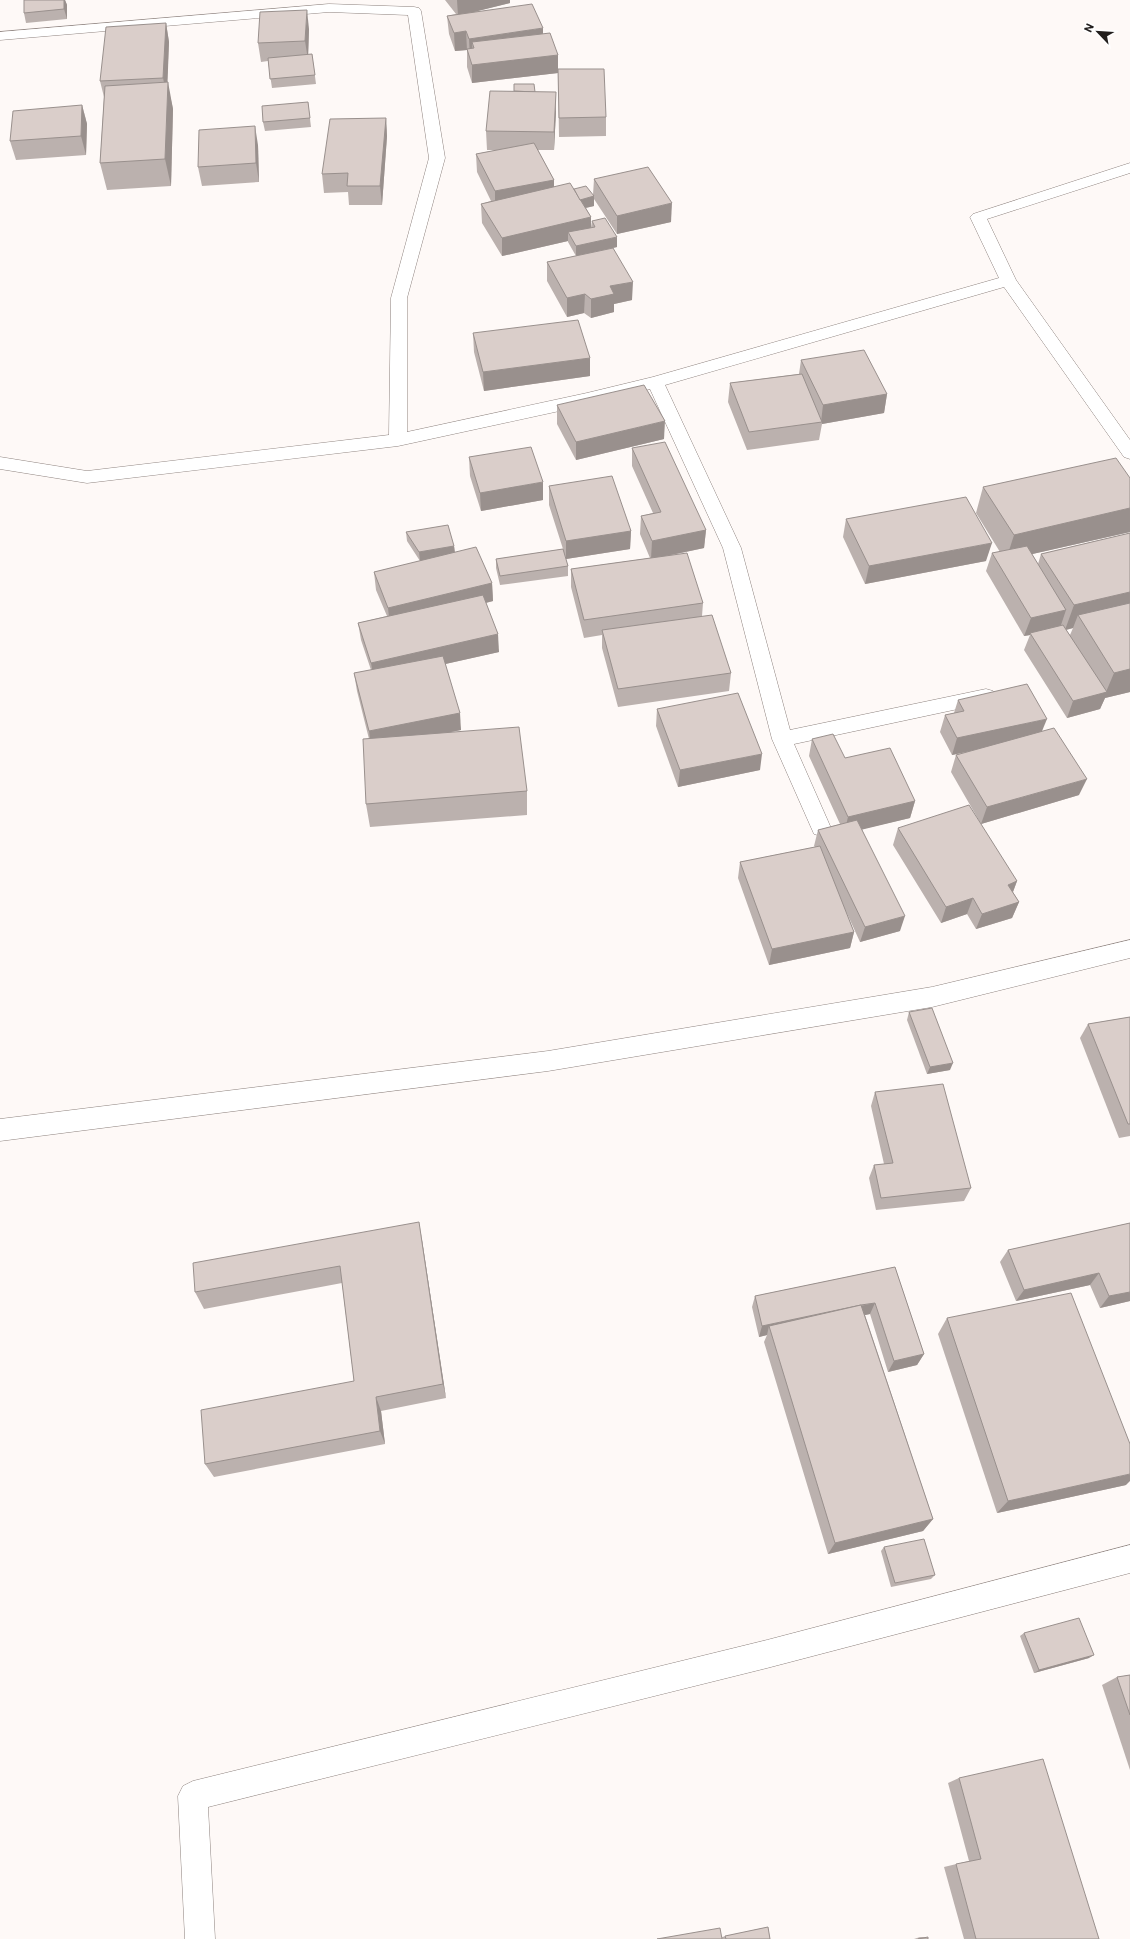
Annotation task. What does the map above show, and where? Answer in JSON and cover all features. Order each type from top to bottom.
[{"type":"street","points":[[0,36],[329,8],[414,11],[437,158],[399,298],[398,440]]},
{"type":"street","points":[[1130,168],[978,218],[1008,281],[1130,453]]},
{"type":"street","points":[[0,463],[87,477],[398,440],[587,399],[655,382],[1008,281]]},
{"type":"street","points":[[655,382],[732,548],[782,739],[821,828]]},
{"type":"street","points":[[782,739],[1000,693]]},
{"type":"street","points":[[0,1130],[548,1061],[932,997],[1130,949]]},
{"type":"street","points":[[200,1939],[193,1796],[767,1654],[1130,1559]]},
{"type":"building","points":[[24,0],[64,0],[64,9],[24,13]]},
{"type":"building","points":[[532,4],[543,28],[469,39],[466,31],[454,33],[447,16]]},
{"type":"building","points":[[307,10],[305,41],[258,43],[260,12]]},
{"type":"building","points":[[166,23],[163,78],[100,81],[106,27]]},
{"type":"building","points":[[550,33],[558,55],[472,65],[467,49],[474,48],[472,42]]},
{"type":"building","points":[[312,54],[315,75],[270,79],[268,58]]},
{"type":"building","points":[[558,69],[604,69],[606,117],[559,118]]},
{"type":"building","points":[[168,82],[165,159],[100,163],[105,86]]},
{"type":"building","points":[[514,84],[534,84],[535,92],[514,91]]},
{"type":"building","points":[[490,91],[556,92],[554,132],[486,131]]},
{"type":"building","points":[[308,102],[310,118],[263,122],[262,106]]},
{"type":"building","points":[[82,105],[81,136],[10,141],[13,111]]},
{"type":"building","points":[[386,118],[380,186],[347,186],[348,173],[322,174],[330,119]]},
{"type":"building","points":[[255,126],[256,163],[198,167],[199,130]]},
{"type":"building","points":[[534,143],[554,180],[495,191],[476,154]]},
{"type":"building","points":[[648,167],[672,203],[617,216],[594,179]]},
{"type":"building","points":[[570,183],[591,217],[502,238],[481,204]]},
{"type":"building","points":[[586,186],[594,196],[580,200],[574,189]]},
{"type":"building","points":[[605,218],[617,237],[576,246],[568,232],[595,227],[592,221]]},
{"type":"building","points":[[613,248],[633,282],[610,286],[614,294],[591,299],[585,294],[567,298],[547,262]]},
{"type":"building","points":[[578,320],[590,358],[483,372],[473,333]]},
{"type":"building","points":[[864,350],[887,394],[823,405],[801,360]]},
{"type":"building","points":[[802,374],[822,422],[749,432],[730,383]]},
{"type":"building","points":[[644,385],[665,421],[576,442],[557,405]]},
{"type":"building","points":[[665,442],[706,530],[652,541],[641,516],[661,512],[632,448]]},
{"type":"building","points":[[531,447],[543,482],[480,493],[469,457]]},
{"type":"building","points":[[1116,458],[1130,478],[1130,508],[1014,535],[983,487]]},
{"type":"building","points":[[612,476],[631,531],[566,541],[549,486]]},
{"type":"building","points":[[966,497],[992,543],[869,566],[846,519]]},
{"type":"building","points":[[448,525],[454,546],[419,552],[406,532]]},
{"type":"building","points":[[1130,533],[1130,592],[1074,605],[1041,554]]},
{"type":"building","points":[[1027,546],[1066,610],[1031,618],[992,553]]},
{"type":"building","points":[[476,547],[492,583],[388,608],[374,572]]},
{"type":"building","points":[[563,549],[568,566],[500,576],[496,559]]},
{"type":"building","points":[[687,553],[703,603],[584,620],[571,569]]},
{"type":"building","points":[[483,595],[498,634],[371,663],[358,623]]},
{"type":"building","points":[[1130,603],[1130,669],[1114,673],[1078,615]]},
{"type":"building","points":[[712,615],[731,673],[618,689],[602,630]]},
{"type":"building","points":[[1063,625],[1107,692],[1073,701],[1030,633]]},
{"type":"building","points":[[443,656],[460,713],[369,731],[354,673]]},
{"type":"building","points":[[1027,684],[1047,719],[957,738],[945,715],[964,711],[958,700]]},
{"type":"building","points":[[738,693],[762,754],[680,770],[657,709]]},
{"type":"building","points":[[519,727],[527,791],[366,804],[363,739]]},
{"type":"building","points":[[1054,728],[1087,779],[987,807],[956,755]]},
{"type":"building","points":[[833,734],[845,758],[890,748],[915,801],[848,817],[812,739]]},
{"type":"building","points":[[969,805],[1017,881],[1008,885],[1019,902],[982,914],[973,898],[946,907],[898,828]]},
{"type":"building","points":[[857,820],[905,916],[865,927],[818,830]]},
{"type":"building","points":[[820,846],[854,932],[772,949],[740,862]]},
{"type":"building","points":[[932,1008],[953,1063],[930,1067],[909,1012]]},
{"type":"building","points":[[1130,1017],[1130,1124],[1128,1124],[1088,1024]]},
{"type":"building","points":[[943,1084],[971,1188],[881,1198],[874,1165],[893,1163],[875,1092]]},
{"type":"building","points":[[419,1222],[443,1384],[376,1397],[380,1431],[205,1464],[201,1410],[354,1381],[340,1266],[195,1292],[193,1263]]},
{"type":"building","points":[[1130,1223],[1130,1292],[1109,1296],[1099,1273],[1024,1290],[1008,1250]]},
{"type":"building","points":[[895,1267],[924,1354],[894,1361],[875,1303],[762,1326],[755,1296]]},
{"type":"building","points":[[1071,1293],[1130,1444],[1130,1474],[1008,1501],[947,1318]]},
{"type":"building","points":[[861,1305],[933,1519],[835,1543],[769,1326]]},
{"type":"building","points":[[924,1539],[935,1575],[895,1583],[884,1547]]},
{"type":"building","points":[[1079,1618],[1094,1655],[1039,1670],[1024,1633]]},
{"type":"building","points":[[1130,1675],[1130,1715],[1117,1677]]},
{"type":"building","points":[[1043,1759],[1099,1939],[976,1939],[956,1864],[981,1859],[959,1778]]},
{"type":"building","points":[[768,1927],[770,1939],[726,1939],[725,1936]]},
{"type":"building","points":[[720,1928],[722,1939],[657,1939]]}]
